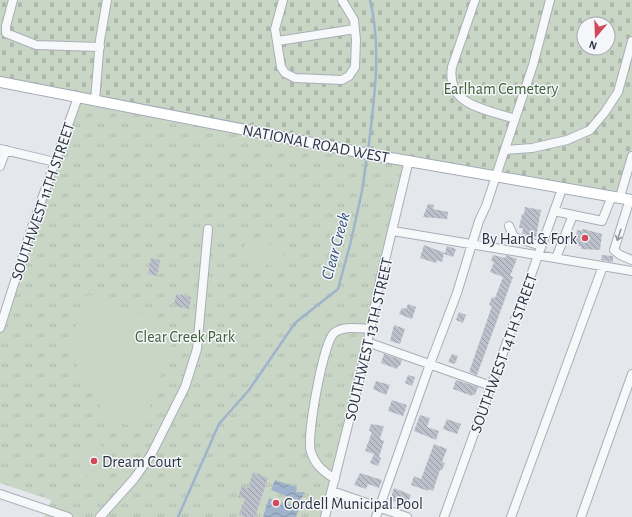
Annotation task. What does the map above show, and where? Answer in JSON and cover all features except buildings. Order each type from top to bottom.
[{"type":"main road","name":"NATIONAL ROAD WEST","points":[[0,82],[356,152],[409,160],[562,189],[631,199]]},
{"type":"street","points":[[13,0],[7,21],[6,33],[36,45],[100,47]]},
{"type":"street","points":[[95,100],[100,47],[107,0]]},
{"type":"street","points":[[282,0],[275,29],[281,67],[285,73],[303,79],[342,80],[349,76],[354,67],[356,40],[354,20],[342,0]]},
{"type":"street","points":[[475,0],[452,67],[450,78],[453,90],[458,96],[471,104],[514,119]]},
{"type":"street","points":[[376,517],[430,364],[457,293],[532,65],[550,0]]},
{"type":"street","points":[[278,41],[355,29]]},
{"type":"street","points":[[505,150],[532,148],[567,140],[590,130],[605,112],[618,92],[632,41]]},
{"type":"street","name":"SOUTHWEST 11TH STREET","points":[[0,328],[78,97]]},
{"type":"street","points":[[0,166],[3,150],[55,162]]},
{"type":"street","points":[[554,211],[602,221],[616,197],[632,156]]},
{"type":"street","name":"SOUTHWEST 13TH STREET","points":[[324,517],[335,479],[409,160]]},
{"type":"street","name":"SOUTHWEST 14TH STREET","points":[[444,517],[562,189]]},
{"type":"street","points":[[631,199],[614,250],[620,255],[632,260]]},
{"type":"street","points":[[556,258],[574,215]]},
{"type":"street","points":[[509,226],[514,237],[541,246]]},
{"type":"street","points":[[100,517],[129,484],[151,455],[186,387],[197,349],[208,229]]},
{"type":"street","points":[[393,231],[632,271]]},
{"type":"street","points":[[511,517],[603,266]]},
{"type":"street","points":[[335,479],[322,471],[311,452],[312,422],[326,347],[334,334],[346,328],[370,329]]},
{"type":"street","points":[[367,342],[491,386]]},
{"type":"street","points":[[581,517],[632,374]]},
{"type":"street","points":[[332,491],[407,517]]},
{"type":"street","points":[[0,494],[68,517]]},
{"type":"green space","name":"Earlham Cemetery","points":[[0,0],[632,0],[632,149],[615,197],[0,82]]},
{"type":"green space","name":"Clear Creek Park","points":[[78,97],[409,160],[325,517],[45,517],[51,500],[0,483],[0,328]]},
{"type":"green space","points":[[248,237],[285,250],[279,269],[241,256]]},
{"type":"green space","points":[[88,294],[178,330],[142,426],[126,425],[114,419],[104,411],[87,388],[81,374],[73,348],[73,337],[77,321]]},
{"type":"green space","name":"Dream Court","points":[[92,441],[109,450],[97,481],[79,472]]},
{"type":"water","points":[[275,480],[297,487],[296,492],[305,492],[301,499],[302,502],[271,490]]},
{"type":"water","name":"Cordell Municipal Pool","points":[[269,498],[299,508],[296,517],[263,517]]},
{"type":"waterway","name":"Clear Creek","points":[[368,151],[376,75],[376,37],[370,0]]},
{"type":"waterway","name":"Clear Creek","points":[[178,517],[219,424],[249,390],[295,323],[338,289],[351,241],[362,191],[367,156]]},
{"type":"place","name":"By Hand & Fork","points":[[585,238]]},
{"type":"place","name":"Dream Court","points":[[94,461]]},
{"type":"place","name":"Cordell Municipal Pool","points":[[276,503]]}]
